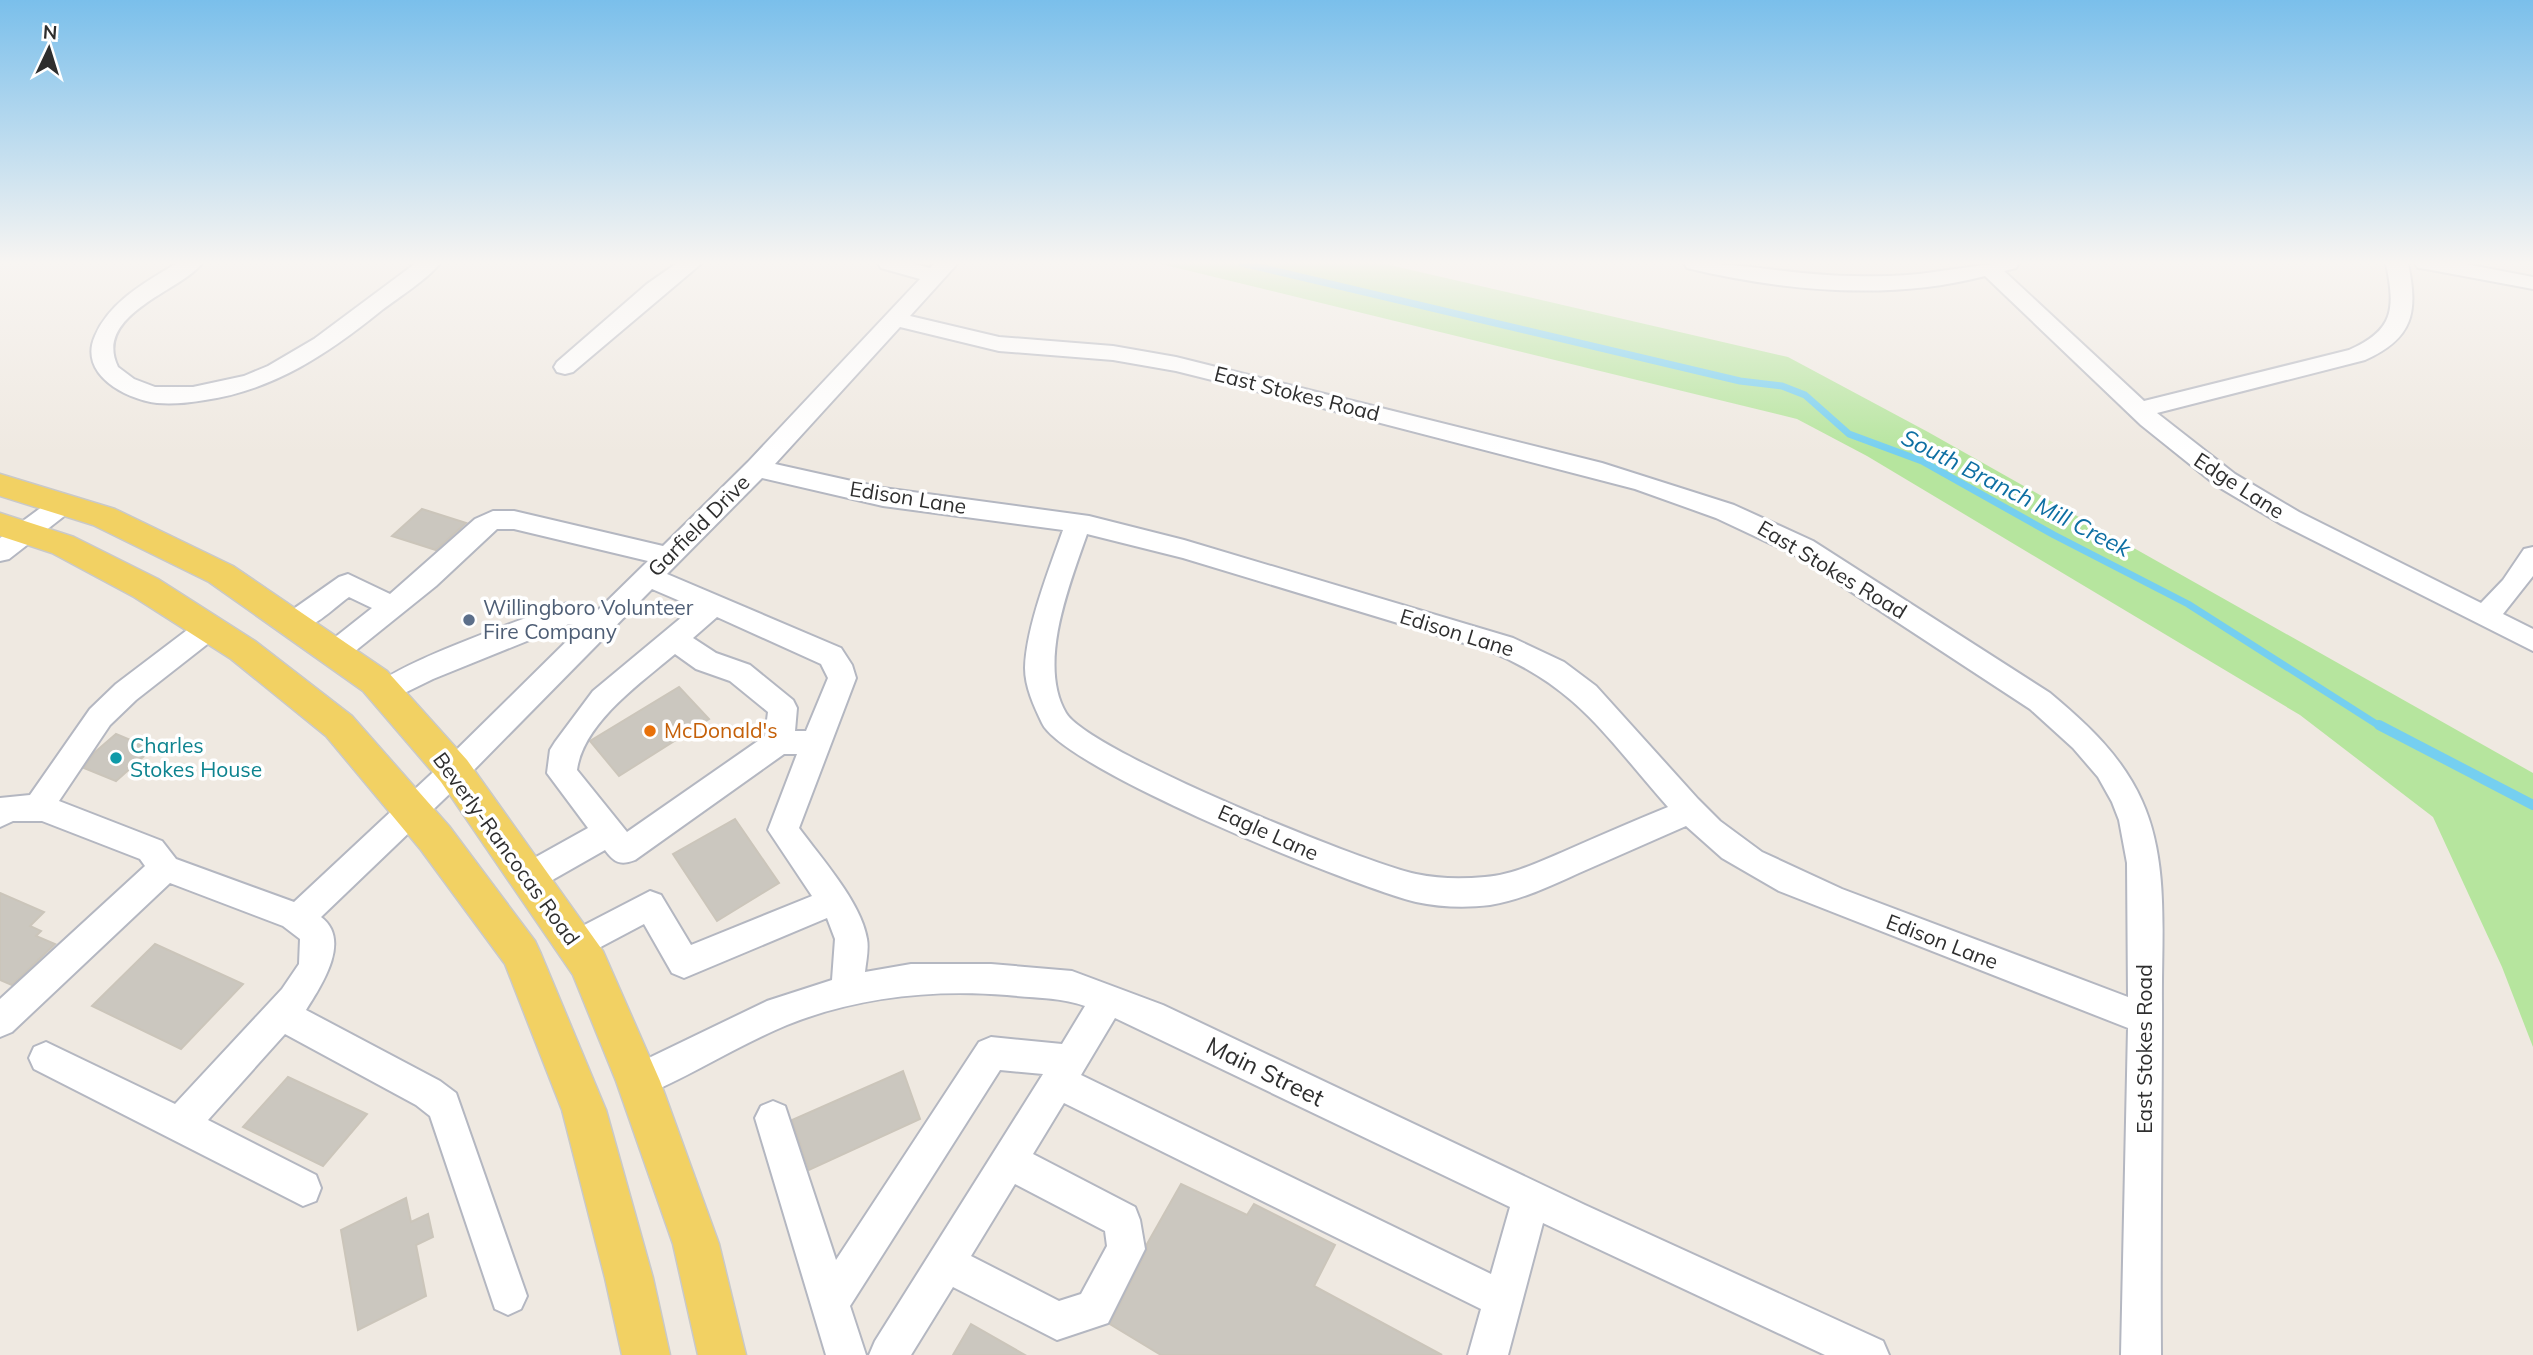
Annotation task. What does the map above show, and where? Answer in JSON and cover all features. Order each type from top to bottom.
[{"type":"main road","name":"Beverly-Rancocas Road","points":[[0,485],[104,517],[221,574],[375,681],[454,771],[589,964],[638,1081],[696,1244],[722,1355]]},
{"type":"main road","points":[[8,536],[63,545],[146,588],[243,650],[339,726],[435,838],[521,954],[584,1110],[629,1278],[646,1355]]},
{"type":"street","points":[[112,326],[101,351],[103,364],[121,383],[154,395],[177,395],[226,388],[274,372],[317,347],[345,326]]},
{"type":"street","points":[[565,367],[611,326]]},
{"type":"street","name":"Garfield Drive","points":[[297,919],[454,771],[602,624],[757,468],[886,326]]},
{"type":"street","name":"East Stokes Road","points":[[923,326],[987,342],[1144,358],[1240,379],[1550,458],[1697,500],[1770,529],[1804,548],[2040,701],[2101,757],[2122,789],[2134,820],[2140,851],[2144,915],[2145,1020],[2141,1355]]},
{"type":"street","name":"Edge Lane","points":[[2059,326],[2140,410],[2197,460],[2257,500],[2533,641]]},
{"type":"street","points":[[2140,410],[2357,355],[2379,347],[2393,334],[2396,326]]},
{"type":"street","name":"Edison Lane","points":[[757,468],[883,497],[1078,523],[1151,540],[1420,622],[1495,642],[1531,657],[1562,675],[1589,698],[1689,811],[1734,849],[1805,889],[2145,1020]]},
{"type":"street","points":[[8,536],[63,503]]},
{"type":"street","points":[[334,653],[392,607],[484,525],[493,520],[514,520],[658,567],[714,605],[831,656],[838,665],[842,678],[783,830],[834,901],[851,939],[848,990]]},
{"type":"street","name":"Eagle Lane","points":[[1078,523],[1060,575],[1042,645],[1039,670],[1044,696],[1056,723],[1082,744],[1136,773],[1340,864],[1416,888],[1453,892],[1489,891],[1521,884],[1689,811]]},
{"type":"street","points":[[2484,616],[2512,587],[2533,555]]},
{"type":"street","points":[[292,624],[348,584],[392,607]]},
{"type":"street","points":[[714,605],[603,699],[565,750],[562,773],[624,850],[779,742],[816,743]]},
{"type":"street","points":[[384,692],[423,671],[568,613],[602,624]]},
{"type":"street","points":[[37,808],[100,717],[126,692],[209,628]]},
{"type":"street","points":[[669,644],[740,673],[783,708],[779,742]]},
{"type":"street","points":[[0,814],[7,808],[37,808],[151,850],[165,868],[297,919],[317,933],[315,967],[294,1000],[180,1125]]},
{"type":"street","points":[[529,877],[609,832]]},
{"type":"street","points":[[0,1021],[165,868]]},
{"type":"street","points":[[576,945],[650,905],[684,963],[834,901]]},
{"type":"street","name":"Main Street","points":[[638,1081],[779,1012],[848,990],[911,979],[991,979],[1072,986],[1151,1016],[1531,1199],[1869,1355]]},
{"type":"street","points":[[889,1355],[1108,1000]]},
{"type":"street","points":[[281,1014],[428,1093],[444,1105],[509,1296]]},
{"type":"street","points":[[830,1303],[991,1053],[1064,1072],[1503,1300]]},
{"type":"street","points":[[46,1058],[303,1188]]},
{"type":"street","points":[[773,1118],[846,1355]]},
{"type":"street","points":[[946,1263],[1057,1321],[1094,1309],[1126,1249],[1122,1220],[1009,1161]]},
{"type":"street","points":[[1488,1355],[1531,1199]]},
{"type":"green space","points":[[1416,326],[1655,326],[1788,357],[1928,432],[2533,773],[2533,1047],[2502,967],[2433,817],[2300,715],[1867,456],[1797,419]]},
{"type":"building","points":[[422,509],[466,523],[436,550],[392,536]]},
{"type":"building","name":"McDonald's","points":[[679,687],[709,719],[619,776],[590,741]]},
{"type":"building","name":"Charles Stokes House","points":[[116,734],[152,749],[116,781],[84,768],[94,753]]},
{"type":"building","points":[[735,819],[779,883],[717,921],[673,854]]},
{"type":"building","points":[[0,893],[44,912],[30,926],[41,931],[36,936],[55,944],[12,985],[0,980]]},
{"type":"building","points":[[155,944],[243,984],[181,1049],[92,1006]]},
{"type":"building","points":[[903,1071],[920,1119],[809,1170],[792,1120]]},
{"type":"building","points":[[288,1077],[367,1114],[323,1166],[243,1127]]},
{"type":"building","points":[[1181,1184],[1247,1215],[1254,1204],[1335,1245],[1314,1286],[1442,1355],[1161,1355],[1110,1324],[1147,1250],[1147,1244]]},
{"type":"building","points":[[406,1198],[411,1222],[428,1214],[433,1237],[416,1245],[426,1296],[358,1330],[341,1230]]},
{"type":"building","points":[[971,1324],[1025,1355],[953,1355]]},
{"type":"waterway","name":"South Branch Mill Creek","points":[[1509,326],[1740,381],[1782,386],[1805,395],[1849,434],[1922,461],[2054,535],[2188,604],[2381,727]]},
{"type":"waterway","name":"South Branch Mill Creek","points":[[2379,725],[2533,805]]},
{"type":"place","name":"Willingboro Volunteer Fire Company","points":[[469,620]]},
{"type":"place","name":"McDonald's","points":[[650,731]]},
{"type":"place","name":"Charles Stokes House","points":[[116,758]]}]
